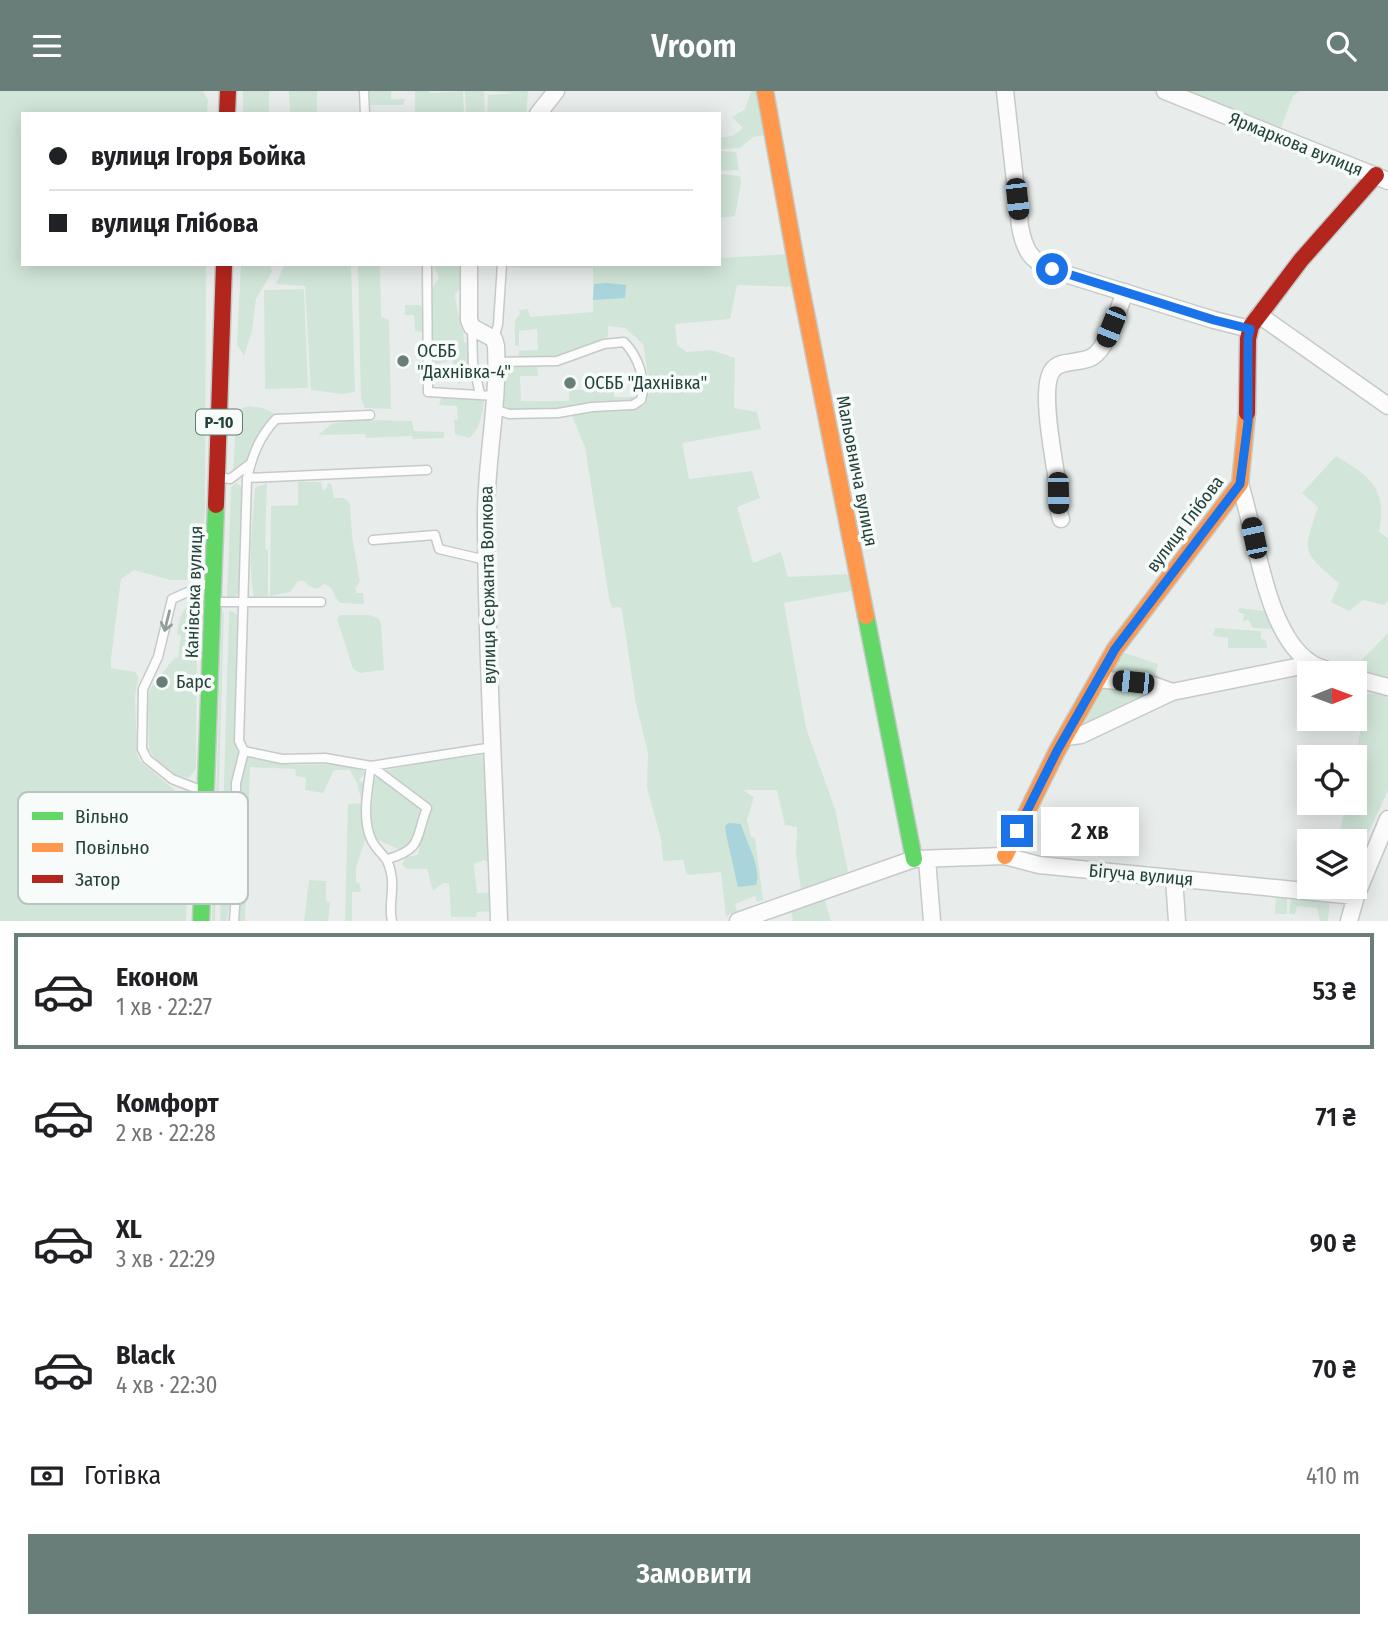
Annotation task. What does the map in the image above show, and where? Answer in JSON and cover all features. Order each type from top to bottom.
[{"type":"street","points":[[227,112],[228,91]]},
{"type":"street","points":[[540,112],[556,91]]},
{"type":"street","name":"Мальовнича вулиця","points":[[765,91],[798,273],[920,859]]},
{"type":"street","points":[[1005,91],[1024,247],[1031,257],[1046,267],[1214,320],[1254,322],[1388,406]]},
{"type":"street","name":"Ярмаркова вулиця","points":[[1165,91],[1382,178]]},
{"type":"street","points":[[1254,322],[1300,260],[1353,198],[1382,178]]},
{"type":"street","name":"Канівська вулиця","points":[[205,792],[224,266]]},
{"type":"street","points":[[468,266],[469,320],[472,327],[494,339]]},
{"type":"street","points":[[1061,519],[1049,426],[1049,379],[1056,367],[1087,359],[1099,352],[1125,292]]},
{"type":"street","name":"вулиця Глібова","points":[[1005,856],[1115,649],[1240,484],[1247,441],[1248,339],[1254,322]]},
{"type":"street","name":"вулиця Сержанта Волкова","points":[[494,339],[497,362],[490,400],[486,560],[499,921]]},
{"type":"street","points":[[1240,484],[1279,624],[1285,636],[1308,661]]},
{"type":"street","points":[[1066,737],[1081,735],[1172,692],[1297,667]]},
{"type":"street","points":[[1098,678],[1153,685],[1172,692]]},
{"type":"street","points":[[1367,681],[1388,687]]},
{"type":"street","points":[[1367,870],[1388,819]]},
{"type":"street","name":"Бігуча вулиця","points":[[738,921],[920,859],[1005,856],[1039,865],[1297,890]]},
{"type":"street","points":[[920,859],[932,921]]},
{"type":"street","points":[[1174,878],[1177,921]]},
{"type":"street","points":[[1349,921],[1355,899]]},
{"type":"lane","points":[[364,91],[365,112]]},
{"type":"lane","points":[[427,266],[428,391],[490,400]]},
{"type":"lane","points":[[494,339],[498,325],[502,266]]},
{"type":"lane","points":[[472,327],[474,363],[490,400],[509,415],[633,405],[641,400],[644,387],[636,356],[624,342],[604,344],[557,361],[497,362]]},
{"type":"lane","points":[[236,792],[244,751],[239,741],[239,727],[247,478],[253,452],[263,433],[276,419],[370,415]]},
{"type":"lane","points":[[217,476],[230,479],[250,464]]},
{"type":"lane","points":[[247,478],[427,470]]},
{"type":"lane","points":[[373,540],[435,535],[439,549],[486,560]]},
{"type":"lane","points":[[205,792],[173,779],[147,759],[142,749],[143,689],[158,657],[172,599],[214,580]]},
{"type":"lane","points":[[213,601],[321,602]]},
{"type":"lane","points":[[244,751],[282,759],[325,758],[372,766],[493,747]]},
{"type":"lane","points":[[372,766],[427,809],[413,848],[407,854],[388,859]]},
{"type":"lane","points":[[372,766],[367,795],[369,829],[373,843],[388,859],[393,884],[390,904],[392,921]]},
{"type":"green space","points":[[0,91],[203,91],[208,100],[207,112],[21,112],[21,266],[206,266],[205,513],[199,562],[189,580],[170,580],[134,570],[121,579],[111,659],[111,668],[135,672],[138,677],[135,697],[137,755],[140,761],[177,792],[18,792],[18,904],[187,904],[186,921],[0,921]]},
{"type":"green space","points":[[243,91],[269,91],[269,112],[243,112]]},
{"type":"green space","points":[[289,91],[317,91],[317,112],[290,112]]},
{"type":"green space","points":[[370,91],[391,91],[391,99],[405,99],[403,105],[370,105]]},
{"type":"green space","points":[[415,91],[463,91],[464,112],[415,112]]},
{"type":"green space","points":[[465,91],[484,91],[485,112],[466,112]]},
{"type":"green space","points":[[487,91],[528,91],[526,112],[487,112],[488,95],[517,93]]},
{"type":"green space","points":[[752,91],[761,91],[765,135],[753,137],[740,148],[721,149],[721,138],[732,136],[743,128],[732,117],[744,110]]},
{"type":"green space","points":[[1188,91],[1300,91],[1293,96],[1281,128]]},
{"type":"green space","points":[[721,151],[736,152],[739,170],[721,171]]},
{"type":"green space","points":[[721,174],[740,176],[735,216],[721,218]]},
{"type":"green space","points":[[790,254],[796,287],[737,285],[730,319],[675,324],[677,345],[687,352],[711,350],[735,358],[734,408],[757,412],[761,429],[682,443],[689,479],[752,471],[760,498],[737,507],[753,563],[781,552],[788,577],[850,574],[856,590],[784,603],[806,728],[835,809],[848,872],[801,889],[796,855],[797,827],[785,825],[777,790],[743,790],[754,797],[747,820],[751,837],[755,838],[763,900],[757,902],[755,896],[735,904],[737,911],[726,916],[721,872],[689,875],[683,860],[663,861],[661,839],[647,788],[648,753],[636,704],[622,611],[620,607],[612,608],[609,598],[585,447],[571,414],[591,410],[638,408],[645,405],[650,390],[643,344],[625,328],[608,326],[608,337],[559,356],[517,358],[519,351],[538,350],[537,329],[519,331],[519,346],[515,346],[515,320],[520,314],[519,310],[528,309],[530,317],[593,312],[593,268],[509,267],[721,266],[721,258]]},
{"type":"green space","points":[[241,266],[270,266],[272,272],[256,299],[252,331],[244,356],[237,344]]},
{"type":"green space","points":[[284,266],[351,266],[355,392],[342,394],[311,390],[305,286],[276,284]]},
{"type":"green space","points":[[358,266],[380,266],[381,317],[389,320],[391,409],[365,408],[361,399]]},
{"type":"green space","points":[[434,266],[461,266],[461,289],[455,294],[456,301],[464,342],[476,348],[471,369],[459,385],[452,360],[433,365],[432,288],[439,278]]},
{"type":"green space","points":[[304,289],[308,388],[265,389],[264,290]]},
{"type":"green space","points":[[405,305],[420,305],[425,310],[426,327],[422,332],[415,331],[414,315],[405,315]]},
{"type":"green space","points":[[511,365],[537,365],[538,376],[520,376],[521,401],[569,401],[569,390],[614,390],[614,397],[639,397],[638,385],[643,384],[641,398],[637,401],[569,409],[530,412],[507,409],[501,396],[502,383],[506,368]]},
{"type":"green space","points":[[447,396],[484,399],[478,426],[469,438],[455,434],[457,406],[439,405],[441,399]]},
{"type":"green space","points":[[249,406],[276,414],[261,430],[244,466],[233,472],[237,410]]},
{"type":"green space","points":[[365,420],[412,421],[414,431],[444,432],[444,438],[366,438],[365,434],[318,435],[333,423]]},
{"type":"green space","points":[[1336,456],[1366,477],[1378,493],[1381,504],[1379,532],[1388,538],[1388,601],[1384,605],[1363,600],[1349,611],[1331,602],[1339,583],[1318,564],[1309,551],[1309,534],[1318,507],[1302,493]]},
{"type":"green space","points":[[298,482],[321,482],[323,490],[328,483],[331,484],[334,498],[344,498],[350,503],[352,536],[360,582],[356,593],[363,593],[364,604],[340,603],[328,586],[324,584],[317,589],[304,581],[298,581],[290,592],[270,596],[271,506],[298,505]]},
{"type":"green space","points":[[236,483],[244,488],[246,505],[240,529],[242,584],[233,599],[227,598],[231,487]]},
{"type":"green space","points":[[267,483],[265,549],[268,550],[268,596],[254,597],[251,557],[255,488]]},
{"type":"green space","points":[[187,607],[197,611],[196,769],[189,778],[166,769],[149,750],[148,699],[150,689],[175,657],[178,658],[181,635],[177,634],[178,627]]},
{"type":"green space","points":[[1239,608],[1265,611],[1273,629],[1253,628],[1248,620],[1243,621],[1244,614],[1238,612]]},
{"type":"green space","points":[[224,612],[219,792],[216,792]]},
{"type":"green space","points":[[229,612],[236,614],[241,624],[236,725],[238,756],[231,792],[224,792]]},
{"type":"green space","points":[[340,615],[369,615],[378,618],[381,623],[384,670],[360,673],[353,669],[337,619]]},
{"type":"green space","points":[[1215,628],[1261,631],[1261,639],[1266,640],[1267,648],[1228,648],[1228,638],[1213,636]]},
{"type":"green space","points":[[1388,633],[1388,683],[1367,673],[1367,661],[1361,661]]},
{"type":"green space","points":[[1119,651],[1158,664],[1151,681],[1112,673]]},
{"type":"green space","points":[[1112,685],[1151,693],[1081,729],[1104,688]]},
{"type":"green space","points":[[1367,694],[1388,694],[1388,791],[1367,833],[1367,829],[1341,829],[1344,815],[1367,815],[1367,745],[1358,745],[1360,731],[1367,731]]},
{"type":"green space","points":[[489,756],[492,864],[484,860],[474,864],[477,893],[492,893],[492,911],[477,912],[476,917],[451,917],[449,883],[443,883],[433,891],[427,869],[407,869],[402,864],[406,857],[418,855],[421,838],[402,851],[376,839],[371,822],[374,780],[383,777],[381,771]]},
{"type":"green space","points":[[247,758],[291,765],[341,764],[364,771],[359,780],[365,783],[367,834],[356,868],[356,882],[360,884],[361,892],[352,892],[352,921],[345,921],[348,804],[362,803],[357,783],[350,770],[334,770],[323,793],[305,790],[306,778],[296,776],[295,769],[250,767],[248,829],[248,792],[240,792],[243,765]]},
{"type":"green space","points":[[309,880],[326,881],[326,900],[330,903],[328,921],[304,921]]},
{"type":"green space","points":[[1276,894],[1297,896],[1297,899],[1330,899],[1328,921],[1320,921],[1317,908],[1297,906],[1295,914],[1289,914],[1291,898],[1287,899],[1287,914],[1275,914]]},
{"type":"green space","points":[[824,897],[831,921],[793,921],[791,909]]},
{"type":"green space","points":[[213,904],[215,904],[215,921],[212,921]]},
{"type":"green space","points":[[220,904],[229,904],[227,921],[220,921]]},
{"type":"green space","points":[[238,904],[246,904],[245,921],[237,921]]},
{"type":"water","points":[[594,284],[626,285],[625,298],[593,300]]},
{"type":"water","points":[[729,823],[741,824],[757,870],[756,885],[738,887],[726,834],[725,826]]},
{"type":"traffic: fast","points":[[206,792],[216,505]]},
{"type":"traffic: fast","points":[[866,616],[914,859]]},
{"type":"traffic: fast","points":[[201,921],[202,904]]},
{"type":"traffic: slow","points":[[765,91],[866,616]]},
{"type":"traffic: slow","points":[[1005,856],[1057,751],[1115,649],[1240,484],[1247,413]]},
{"type":"traffic: jam","points":[[227,112],[228,91]]},
{"type":"traffic: jam","points":[[1247,413],[1248,339],[1251,326],[1301,260],[1376,175]]},
{"type":"traffic: jam","points":[[216,505],[224,266]]},
{"type":"place","name":"ОСББ \"Дахнівка-4\"","points":[[403,361]]},
{"type":"place","name":"ОСББ \"Дахнівка\"","points":[[570,383]]},
{"type":"place","name":"Барс","points":[[162,682]]},
{"type":"route","points":[[1017,831],[1057,751],[1115,649],[1240,484],[1247,441],[1250,329],[1052,269]]}]
